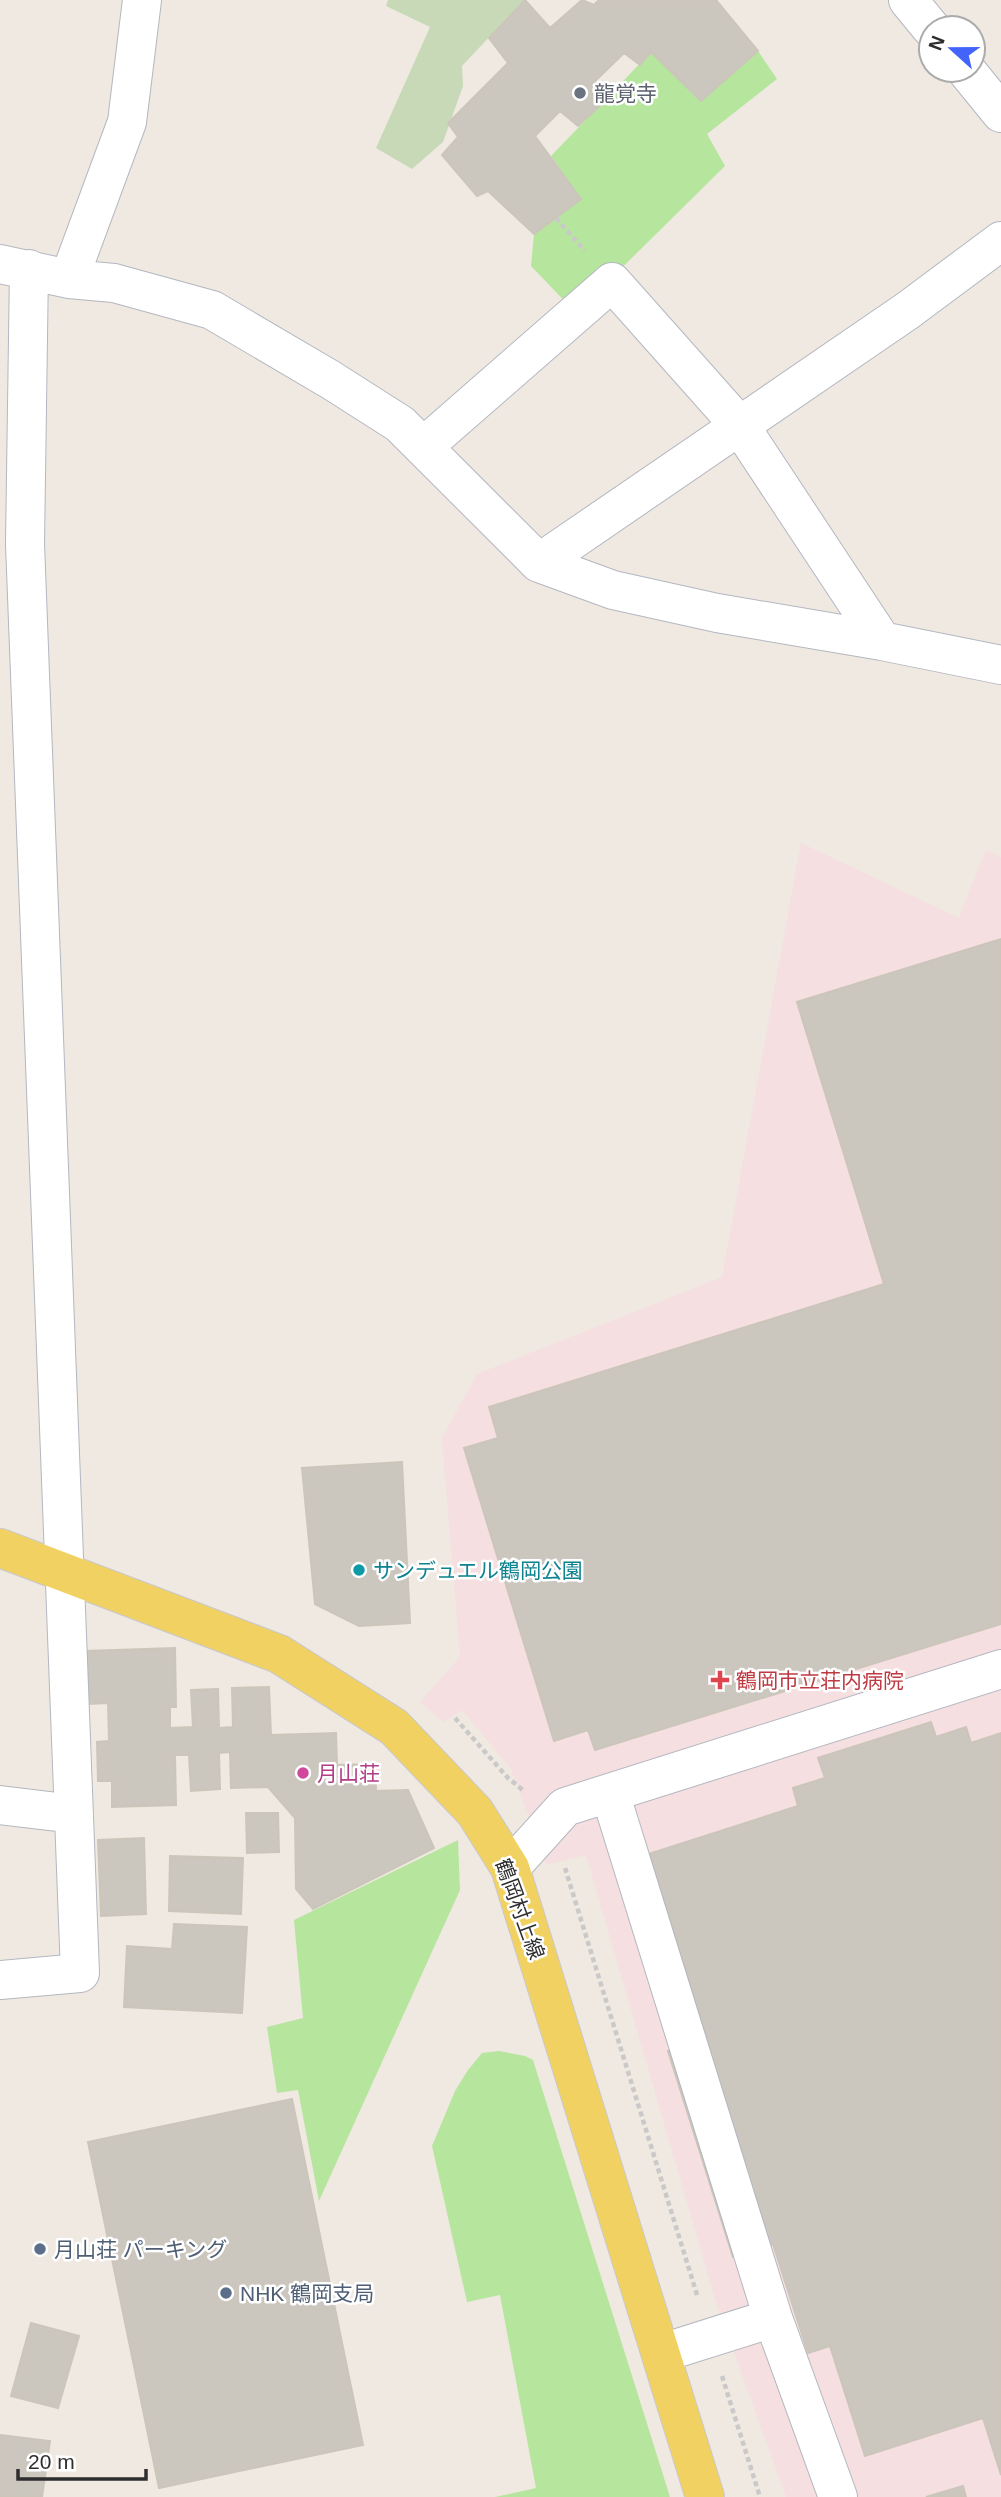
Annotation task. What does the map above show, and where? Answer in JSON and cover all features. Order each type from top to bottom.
[{"type":"main road","name":"鶴岡村上線","points":[[0,1548],[279,1654],[394,1727],[475,1812],[510,1868],[705,2497]]},
{"type":"street","points":[[69,279],[127,122],[142,0]]},
{"type":"street","points":[[908,0],[920,14]]},
{"type":"street","points":[[977,84],[1001,113]]},
{"type":"street","points":[[539,563],[907,311],[1001,241]]},
{"type":"street","points":[[0,1980],[80,1973],[15,266],[69,279],[114,284],[212,310],[400,424],[539,563],[613,590],[717,613],[882,641],[1001,665]]},
{"type":"street","points":[[423,447],[612,282],[740,426],[882,641]]},
{"type":"street","points":[[510,1868],[565,1807],[1001,1669]]},
{"type":"street","points":[[610,1793],[773,2318],[838,2497]]},
{"type":"street","points":[[0,1805],[74,1814]]},
{"type":"street","points":[[662,2353],[773,2318]]},
{"type":"path","points":[[454,1718],[508,1778],[531,1797],[551,1824],[760,2497]]},
{"type":"shaded area","name":"鶴岡市立荘内病院","points":[[801,843],[959,918],[986,850],[1001,857],[1001,2497],[786,2497],[716,2302],[586,1855],[546,1865],[511,1769],[462,1710],[444,1722],[420,1702],[460,1657],[442,1438],[477,1374],[722,1277]]},
{"type":"green space","points":[[388,0],[524,0],[462,66],[463,86],[443,142],[412,169],[376,148],[430,27],[386,6]]},
{"type":"green space","points":[[758,51],[777,79],[707,134],[725,166],[576,313],[531,266],[534,234],[581,199],[551,156],[651,52],[701,100]]},
{"type":"green space","points":[[458,1840],[460,1890],[319,2201],[298,2090],[277,2093],[267,2027],[303,2018],[294,1920]]},
{"type":"green space","points":[[499,2051],[533,2060],[670,2497],[495,2497],[536,2488],[500,2295],[467,2302],[432,2146],[455,2091],[468,2070],[482,2053]]},
{"type":"building","points":[[525,0],[550,28],[582,0],[594,5],[599,0],[716,0],[758,51],[701,101],[651,52],[640,65],[624,53],[591,85],[604,102],[578,126],[560,111],[535,136],[581,199],[534,234],[488,191],[477,196],[442,155],[458,137],[448,123],[508,63],[489,38]]},
{"type":"building","points":[[1001,939],[1001,1624],[595,1750],[588,1730],[554,1741],[464,1448],[498,1438],[489,1407],[884,1284],[797,1002]]},
{"type":"building","name":"サンデュエル鶴岡公園","points":[[402,1462],[410,1623],[359,1626],[315,1604],[302,1468]]},
{"type":"building","name":"月山荘","points":[[175,1648],[176,1707],[170,1707],[170,1728],[193,1727],[191,1690],[218,1689],[219,1728],[233,1727],[232,1688],[269,1687],[271,1735],[336,1733],[337,1765],[375,1764],[376,1791],[408,1790],[434,1848],[313,1909],[296,1889],[295,1818],[268,1787],[231,1788],[230,1752],[219,1753],[220,1789],[191,1791],[189,1755],[175,1755],[176,1805],[112,1807],[112,1781],[98,1781],[97,1742],[109,1741],[108,1703],[87,1704],[85,1651]]},
{"type":"building","points":[[931,1722],[936,1737],[966,1727],[971,1743],[1001,1733],[1001,2475],[983,2418],[865,2456],[830,2346],[808,2353],[773,2244],[733,2257],[668,2051],[707,2038],[649,1854],[798,1806],[793,1788],[825,1778],[818,1758]]},
{"type":"building","points":[[246,1813],[278,1813],[279,1852],[247,1853]]},
{"type":"building","points":[[144,1838],[146,1914],[101,1916],[98,1840]]},
{"type":"building","points":[[170,1856],[243,1858],[241,1914],[169,1911]]},
{"type":"building","points":[[174,1924],[247,1927],[242,2013],[124,2007],[127,1946],[172,1949]]},
{"type":"building","name":"NHK 鶴岡支局","points":[[292,2099],[363,2445],[159,2488],[88,2142]]},
{"type":"building","points":[[31,2323],[79,2336],[58,2408],[11,2396]]},
{"type":"building","points":[[0,2435],[50,2441],[42,2497],[0,2497]]},
{"type":"building","points":[[963,2486],[966,2497],[926,2497]]},
{"type":"place","name":"龍覚寺","points":[[580,93]]},
{"type":"place","name":"サンデュエル鶴岡公園","points":[[359,1570]]},
{"type":"place","name":"鶴岡市立荘内病院","points":[[720,1680]]},
{"type":"place","name":"月山荘","points":[[303,1773]]},
{"type":"place","name":"月山荘 パーキング","points":[[40,2249]]},
{"type":"place","name":"NHK 鶴岡支局","points":[[226,2293]]}]
